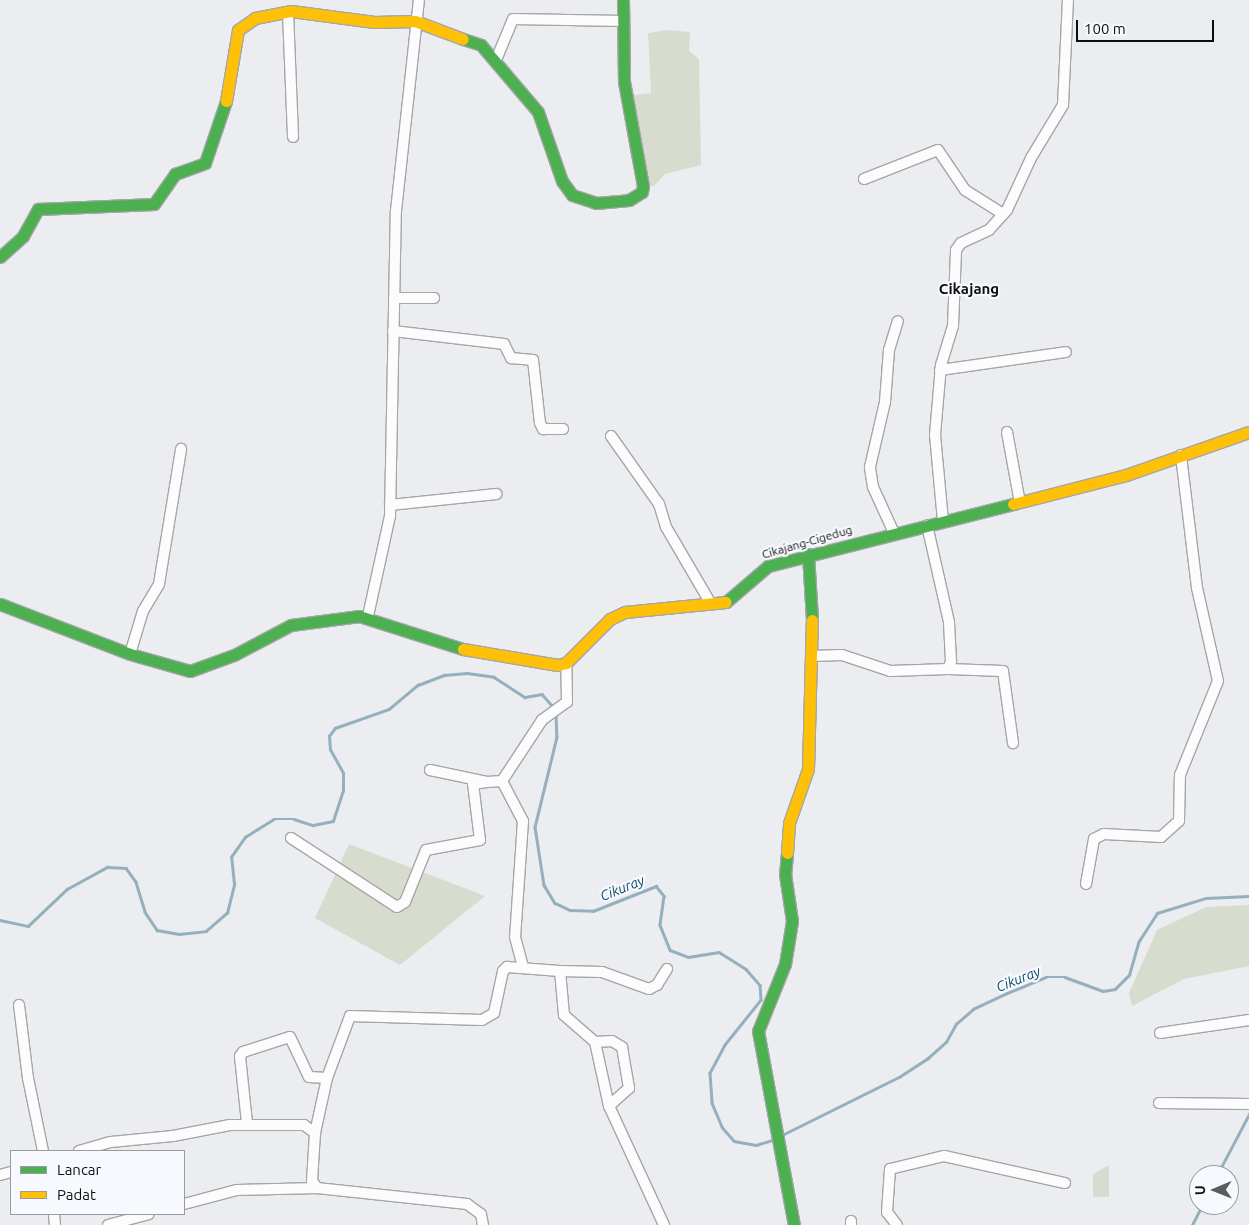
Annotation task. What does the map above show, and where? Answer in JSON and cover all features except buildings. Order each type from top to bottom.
[{"type":"street","points":[[368,616],[390,505],[396,211],[415,21],[419,0]]},
{"type":"street","points":[[0,257],[18,240],[38,209],[154,204],[174,174],[205,163],[224,116],[238,30],[255,18],[288,12],[374,22],[415,21],[481,45],[496,60],[538,112],[562,181],[572,195],[596,203],[629,200],[643,189],[624,81],[624,0]]},
{"type":"street","points":[[943,521],[935,435],[940,370],[952,333],[956,250],[961,243],[989,230],[1003,214],[1030,158],[1063,105],[1068,0]]},
{"type":"street","points":[[288,12],[293,138]]},
{"type":"street","points":[[496,60],[513,19],[623,21]]},
{"type":"street","points":[[864,179],[938,150],[965,190],[1003,214]]},
{"type":"street","points":[[0,253],[18,240]]},
{"type":"street","points":[[394,298],[434,298]]},
{"type":"street","points":[[894,533],[873,487],[870,467],[885,402],[887,359],[898,321]]},
{"type":"street","points":[[393,330],[504,344],[511,358],[533,360],[540,423],[543,429],[563,429]]},
{"type":"street","points":[[940,370],[1066,352]]},
{"type":"street","points":[[1008,432],[1020,503]]},
{"type":"street","name":"Cikajang-Cigedug","points":[[566,663],[610,619],[625,612],[711,604],[733,598],[761,569],[808,554],[1020,503],[1126,475],[1249,432]]},
{"type":"street","points":[[611,436],[659,504],[666,527],[711,604]]},
{"type":"street","points":[[130,654],[143,611],[158,588],[181,449]]},
{"type":"street","points":[[1086,884],[1091,844],[1098,835],[1161,837],[1179,821],[1179,777],[1218,681],[1196,581],[1181,456]]},
{"type":"street","points":[[390,505],[496,494]]},
{"type":"street","points":[[927,525],[949,622],[952,661],[948,669]]},
{"type":"street","points":[[794,1225],[778,1147],[777,1126],[758,1031],[787,960],[792,916],[785,880],[788,827],[807,773],[813,598],[808,554]]},
{"type":"street","points":[[0,604],[130,654],[190,671],[308,620],[368,616],[442,645],[533,663],[566,663],[569,698],[561,708],[550,713],[502,781]]},
{"type":"street","points":[[811,656],[842,655],[890,671],[948,669],[1003,671],[1013,743]]},
{"type":"street","points":[[430,770],[486,782]]},
{"type":"street","points":[[292,838],[397,907],[405,902],[426,850],[480,840],[473,784],[502,781]]},
{"type":"street","points":[[502,781],[523,821],[515,937],[523,967]]},
{"type":"street","points":[[317,1188],[312,1181],[315,1133],[327,1078],[350,1016],[482,1020],[494,1013],[503,971],[523,967],[560,971],[602,972],[649,989],[657,985],[667,969]]},
{"type":"street","points":[[560,971],[564,1015],[594,1042],[600,1081],[609,1106],[664,1225]]},
{"type":"street","points":[[19,1005],[28,1078],[43,1150]]},
{"type":"street","points":[[1160,1033],[1249,1020]]},
{"type":"street","points":[[247,1123],[240,1056],[243,1052],[290,1037],[309,1077],[327,1078]]},
{"type":"street","points":[[594,1042],[612,1041],[622,1047],[629,1088],[609,1106]]},
{"type":"street","points":[[1159,1102],[1249,1104]]},
{"type":"street","points":[[83,1150],[112,1142],[173,1136],[247,1123],[304,1125],[315,1133]]},
{"type":"street","points":[[897,1225],[887,1212],[890,1169],[944,1156],[1064,1183]]},
{"type":"street","points":[[185,1204],[237,1190],[317,1188],[467,1204],[481,1214],[482,1225]]},
{"type":"street","points":[[108,1225],[145,1215]]},
{"type":"shaded area","points":[[669,30],[690,32],[689,51],[699,59],[701,165],[665,174],[654,186],[648,186],[627,96],[651,93],[648,33]]},
{"type":"shaded area","points":[[349,844],[485,896],[400,965],[315,918]]},
{"type":"shaded area","points":[[1249,905],[1249,966],[1184,979],[1132,1006],[1129,993],[1157,930],[1206,907]]},
{"type":"shaded area","points":[[1109,1165],[1109,1197],[1093,1197],[1093,1174]]},
{"type":"waterway","name":"Cikuray","points":[[0,920],[28,926],[67,889],[107,867],[126,868],[136,882],[145,912],[157,930],[179,934],[206,931],[227,913],[234,884],[231,857],[245,837],[274,819],[294,819],[313,825],[333,821],[343,791],[343,773],[330,750],[329,736],[335,728],[389,709],[418,685],[444,675],[467,673],[494,677],[525,697],[542,694],[554,708]]},
{"type":"waterway","name":"Cikuray","points":[[556,713],[557,737],[535,827],[544,885],[555,903],[570,910],[593,911],[656,886],[664,896],[660,925],[670,950],[688,957],[719,952],[746,969],[760,985],[761,1000],[725,1045],[710,1073],[712,1103],[722,1127],[734,1141],[756,1145],[772,1140]]},
{"type":"waterway","name":"Cikuray","points":[[782,1135],[899,1077],[928,1058],[946,1042],[956,1024],[973,1009],[1005,994],[1046,977],[1065,977],[1103,991],[1115,989],[1129,975],[1139,941],[1157,913],[1206,898],[1249,896]]},
{"type":"waterway","points":[[1222,1165],[1249,1114]]},
{"type":"waterway","points":[[1192,1225],[1197,1215]]},
{"type":"traffic: fast","points":[[463,39],[481,45],[538,112],[562,181],[572,195],[596,203],[629,200],[642,192],[643,186],[624,81],[623,0]]},
{"type":"traffic: fast","points":[[0,257],[23,236],[38,209],[154,204],[175,174],[205,163],[226,101]]},
{"type":"traffic: fast","points":[[726,602],[768,566],[1013,504]]},
{"type":"traffic: fast","points":[[808,554],[812,620]]},
{"type":"traffic: fast","points":[[0,604],[130,654],[190,671],[234,655],[291,625],[359,616],[463,649]]},
{"type":"traffic: fast","points":[[787,853],[785,874],[792,921],[785,964],[758,1031],[794,1225]]},
{"type":"traffic: slow","points":[[226,101],[238,30],[255,18],[291,11],[374,22],[415,21],[463,39]]},
{"type":"traffic: slow","points":[[1013,504],[1126,475],[1249,432]]},
{"type":"traffic: slow","points":[[463,649],[558,665],[566,663],[610,619],[625,612],[726,602]]},
{"type":"traffic: slow","points":[[787,853],[789,823],[808,769],[812,620]]},
{"type":"district","name":"Cikajang","points":[[969,289]]}]
